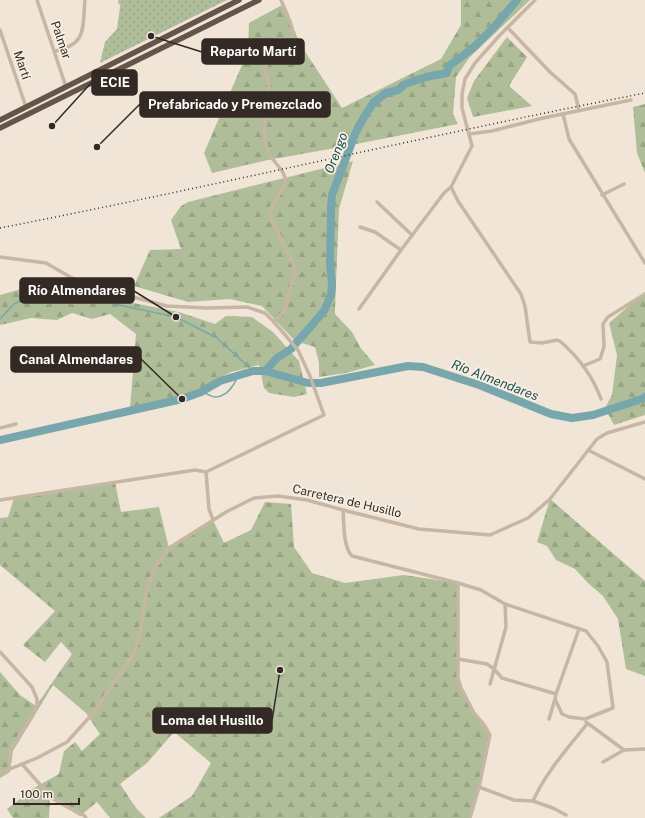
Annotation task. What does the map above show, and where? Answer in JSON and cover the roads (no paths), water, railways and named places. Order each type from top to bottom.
[{"type":"highway","points":[[0,120],[239,0]]},
{"type":"highway","points":[[0,128],[259,0]]},
{"type":"street","name":"Palmar","points":[[37,0],[66,87]]},
{"type":"street","points":[[55,51],[73,45],[79,40],[82,33],[86,0]]},
{"type":"street","points":[[274,322],[285,310],[295,275],[294,266],[269,214],[270,208],[286,183],[283,174],[268,152],[265,123],[267,93],[270,88],[264,68],[273,57],[288,47],[292,42],[292,25],[281,0]]},
{"type":"street","points":[[359,309],[412,235],[444,193],[451,188],[472,146],[462,108],[464,79],[475,63],[535,0]]},
{"type":"street","points":[[508,28],[550,72],[575,94],[579,110]]},
{"type":"street","name":"Martí","points":[[0,30],[26,107]]},
{"type":"street","points":[[469,134],[492,131],[579,110],[631,100]]},
{"type":"street","points":[[563,114],[569,139],[645,263]]},
{"type":"street","points":[[602,195],[624,184]]},
{"type":"street","points":[[451,188],[458,201],[521,294],[525,306],[530,342],[557,340],[567,348],[583,366],[596,386],[601,399]]},
{"type":"street","points":[[377,202],[412,235]]},
{"type":"street","points":[[360,227],[375,232],[401,250]]},
{"type":"street","points":[[0,257],[46,263],[72,278],[118,293],[167,306],[206,308],[247,307],[265,313],[296,348],[310,376],[324,415],[206,472],[195,470],[0,500]]},
{"type":"street","points":[[583,366],[600,359],[604,347],[603,324],[608,317],[645,294]]},
{"type":"street","name":"Carretera de Husillo","points":[[0,773],[37,758],[67,742],[94,712],[134,653],[140,632],[147,589],[156,566],[169,548],[213,520],[254,498],[278,496],[307,500],[419,529],[490,536],[528,518],[550,498],[597,440],[607,433],[645,422]]},
{"type":"street","points":[[0,428],[16,424]]},
{"type":"street","points":[[588,450],[645,479]]},
{"type":"street","points":[[206,472],[209,509],[213,520]]},
{"type":"street","points":[[344,510],[344,527],[348,552],[352,556],[481,590],[505,604],[586,631],[598,646],[607,662],[613,708],[585,719],[569,717],[562,714],[555,699]]},
{"type":"street","points":[[458,583],[458,678],[461,688],[474,713],[485,726],[490,735],[479,787],[470,818]]},
{"type":"street","points":[[490,684],[506,627],[505,604]]},
{"type":"street","points":[[549,719],[556,694],[579,629]]},
{"type":"street","points":[[0,652],[32,687],[37,699],[37,704],[33,714],[10,750],[9,769]]},
{"type":"street","points":[[458,660],[487,664],[502,678],[556,694]]},
{"type":"street","points":[[585,719],[587,724],[624,750]]},
{"type":"street","points":[[533,801],[539,787],[557,761],[587,724]]},
{"type":"street","points":[[603,762],[624,750],[645,749]]},
{"type":"street","points":[[22,764],[49,795],[86,818]]},
{"type":"street","points":[[479,787],[514,800],[533,801],[553,808],[566,815]]},
{"type":"waterway","name":"Orengo","points":[[265,371],[277,358],[291,349],[305,333],[324,311],[331,295],[332,285],[330,262],[332,195],[355,134],[374,102],[386,93],[398,90],[405,84],[426,77],[447,73],[449,66],[474,47],[495,26],[517,0]]},
{"type":"waterway","name":"Río Almendares","points":[[0,319],[14,304],[26,298],[66,294],[176,317],[217,338],[253,371]]},
{"type":"waterway","name":"Río Almendares","points":[[0,440],[182,399],[201,392],[220,381],[253,371],[265,371],[308,383],[321,383],[408,366],[423,367],[479,385],[551,414],[572,418],[593,415],[645,397]]},
{"type":"waterway","points":[[201,392],[214,397],[224,395],[230,390],[238,376]]},
{"type":"railway","points":[[0,228],[645,93]]},
{"type":"place","name":"Reparto Martí","points":[[151,36]]},
{"type":"place","name":"ECIE","points":[[52,126]]},
{"type":"place","name":"Prefabricado y Premezclado","points":[[97,147]]},
{"type":"place","name":"Río Almendares","points":[[176,317]]},
{"type":"place","name":"Canal Almendares","points":[[182,399]]},
{"type":"place","name":"Loma del Husillo","points":[[280,670]]}]
